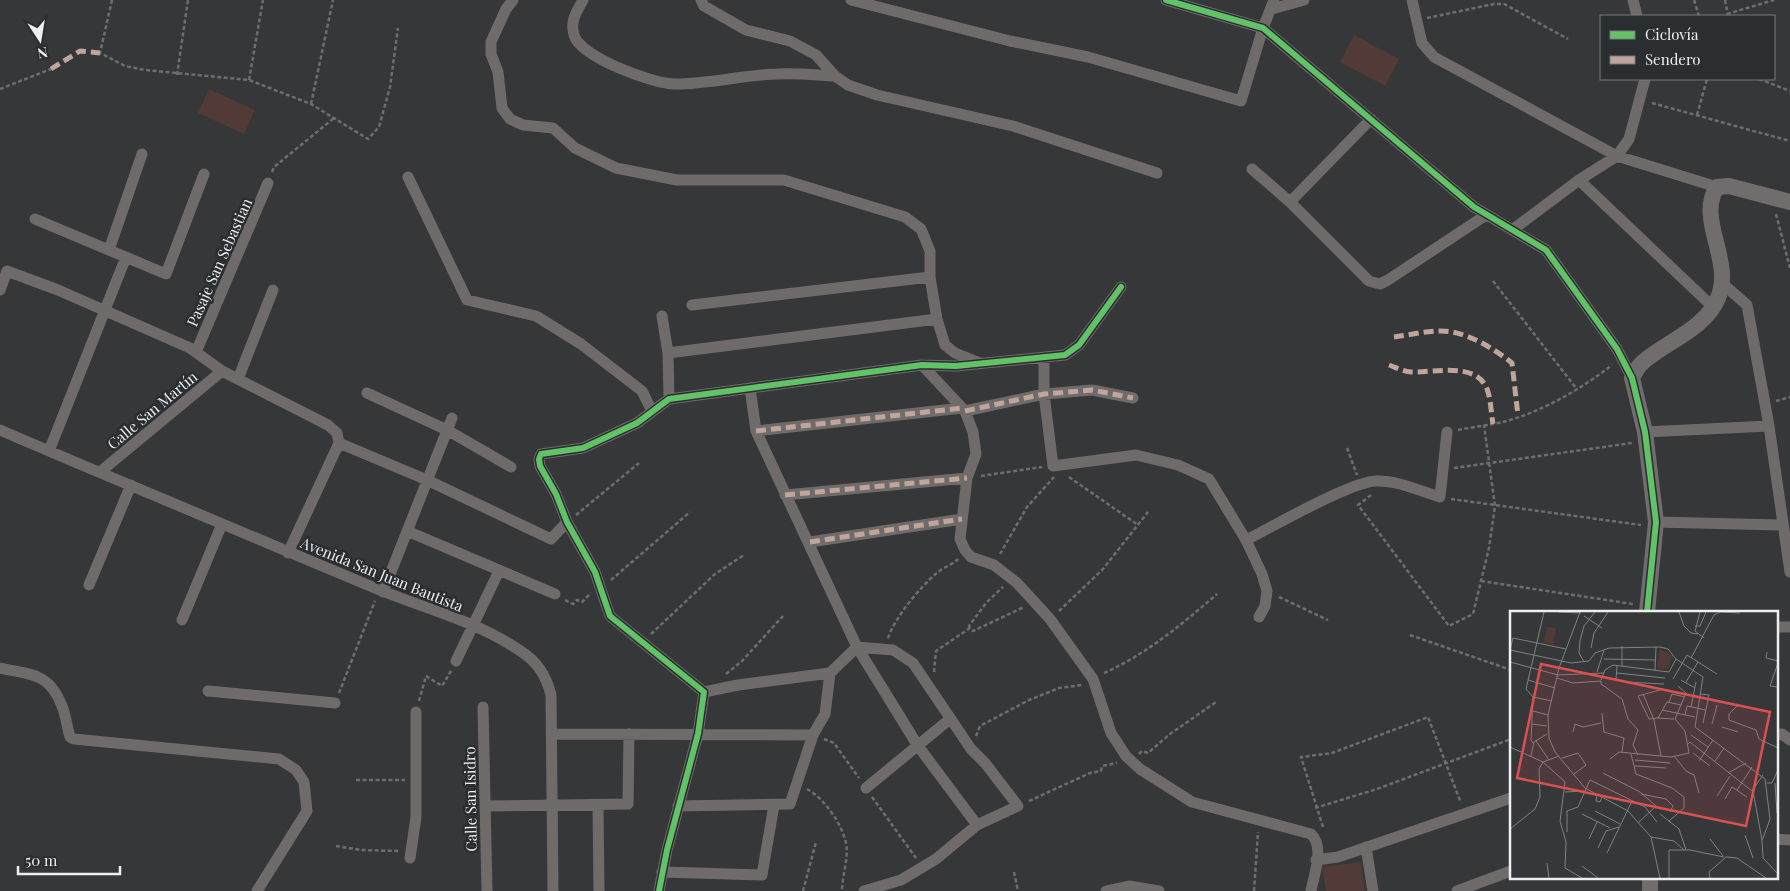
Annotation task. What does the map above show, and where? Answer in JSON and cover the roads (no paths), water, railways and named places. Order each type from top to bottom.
[{"type":"street","points":[[513,0],[506,9],[491,42],[491,54],[498,72],[502,108],[510,119],[523,125],[553,128],[575,148],[616,168],[677,180],[784,180],[905,218],[921,229],[930,251],[930,276],[937,319],[945,345],[955,352],[982,363]]},
{"type":"street","points":[[583,0],[572,21],[574,38],[586,50],[603,61],[639,75],[673,84],[777,74],[835,76]]},
{"type":"street","points":[[700,0],[704,6],[746,30],[790,41],[816,56],[835,76],[848,85],[877,95],[1013,126],[1157,172]]},
{"type":"street","points":[[851,0],[895,5],[1010,41],[1088,57],[1241,101],[1263,28],[1273,4],[1304,0]]},
{"type":"street","points":[[1166,0],[1263,28],[1486,215],[1546,250],[1617,349],[1632,378],[1646,437],[1656,522],[1648,609]]},
{"type":"street","points":[[1412,0],[1422,43],[1434,57],[1617,156],[1717,187],[1729,186],[1790,202]]},
{"type":"street","points":[[1633,0],[1637,15]]},
{"type":"street","points":[[1512,230],[1579,180],[1617,156],[1629,140],[1641,99],[1644,80]]},
{"type":"street","points":[[1290,202],[1371,119]]},
{"type":"street","points":[[109,250],[142,154]]},
{"type":"street","points":[[1252,169],[1290,202],[1369,281],[1380,284],[1486,215]]},
{"type":"street","points":[[35,219],[166,274],[204,174]]},
{"type":"street","points":[[408,178],[467,300],[536,316],[581,344],[642,391],[652,411]]},
{"type":"street","points":[[1579,180],[1714,308]]},
{"type":"street","name":"Pasaje San Sebastian","points":[[196,352],[268,183]]},
{"type":"street","points":[[1632,378],[1641,363],[1696,324],[1714,308],[1723,284],[1722,263],[1710,209],[1712,196],[1717,187]]},
{"type":"street","points":[[49,451],[103,310],[126,257]]},
{"type":"street","points":[[1,280],[7,271],[103,310],[196,352],[222,371],[328,426],[337,433],[339,442],[288,553]]},
{"type":"street","points":[[692,305],[930,276]]},
{"type":"street","points":[[1723,284],[1747,305],[1769,426],[1790,572]]},
{"type":"street","points":[[704,692],[610,616],[595,572],[567,522],[556,494],[540,466],[538,459],[541,454],[583,448],[637,423],[670,399],[922,365],[956,366],[1065,355],[1079,344],[1121,287]]},
{"type":"street","points":[[238,379],[273,290]]},
{"type":"street","points":[[662,316],[668,352],[670,399]]},
{"type":"street","points":[[668,352],[937,319]]},
{"type":"street","points":[[1044,358],[1044,394],[1057,468],[1136,455],[1178,465],[1209,479],[1246,540],[1262,574],[1267,591],[1265,606],[1258,617]]},
{"type":"street","points":[[922,365],[964,409],[973,432],[976,454],[967,478],[960,539],[964,550],[971,557],[994,565],[1012,579],[1050,619],[1093,679],[1112,733],[1129,758],[1140,769],[1192,802],[1311,834],[1317,840],[1319,848],[1311,891]]},
{"type":"street","name":"Calle San Martín","points":[[100,472],[222,371]]},
{"type":"street","points":[[750,388],[756,431],[785,495],[810,542],[857,647],[918,746],[977,825]]},
{"type":"street","points":[[756,431],[964,409],[1044,394],[1092,390],[1133,398]]},
{"type":"street","points":[[367,394],[447,430],[511,467]]},
{"type":"street","points":[[381,591],[452,418]]},
{"type":"street","points":[[1646,437],[1769,426]]},
{"type":"street","name":"Avenida San Juan Bautista","points":[[0,430],[288,553],[474,626],[519,649],[541,670],[546,678],[551,695],[554,891]]},
{"type":"street","points":[[1246,540],[1360,486],[1375,481],[1393,483],[1440,497],[1446,432]]},
{"type":"street","points":[[339,442],[427,480],[551,539],[567,522]]},
{"type":"street","points":[[785,495],[967,478]]},
{"type":"street","points":[[89,585],[131,485]]},
{"type":"street","points":[[810,542],[962,519]]},
{"type":"street","points":[[1656,522],[1782,525]]},
{"type":"street","points":[[182,620],[222,524]]},
{"type":"street","points":[[407,531],[555,594]]},
{"type":"street","points":[[456,661],[499,571]]},
{"type":"street","points":[[704,692],[738,685],[830,673],[857,647],[893,650],[914,663],[971,749],[985,763],[1018,806],[977,825],[936,859],[901,880],[864,891]]},
{"type":"street","points":[[0,668],[38,676],[49,682],[62,707],[70,737],[74,740],[279,759],[296,770],[304,782],[307,811],[257,891]]},
{"type":"street","points":[[678,806],[790,804],[813,735],[825,714],[830,673]]},
{"type":"street","points":[[208,690],[335,703]]},
{"type":"street","points":[[660,891],[662,872],[698,734],[704,692]]},
{"type":"street","name":"Calle San Isidro","points":[[483,707],[487,891]]},
{"type":"street","points":[[410,855],[416,817],[416,712]]},
{"type":"street","points":[[866,788],[950,719]]},
{"type":"street","points":[[552,734],[813,735]]},
{"type":"street","points":[[485,806],[628,804],[629,734]]},
{"type":"street","points":[[1778,734],[1782,734],[1790,740]]},
{"type":"street","points":[[1316,860],[1338,857],[1510,798]]},
{"type":"street","points":[[662,872],[762,875],[774,804]]},
{"type":"street","points":[[598,805],[599,891]]},
{"type":"street","points":[[1366,847],[1373,891]]},
{"type":"street","points":[[1457,891],[1510,871]]},
{"type":"street","points":[[1650,878],[1650,891]]},
{"type":"street","points":[[1106,891],[1129,886],[1158,891]]}]
